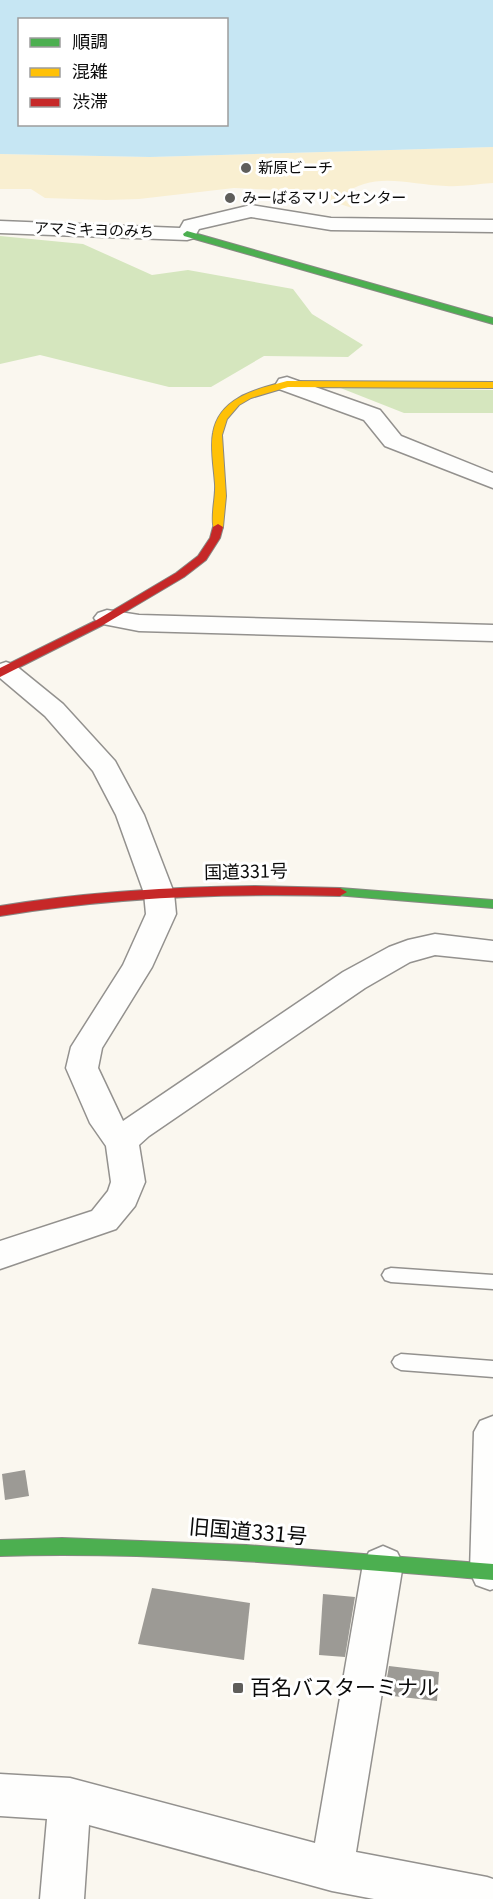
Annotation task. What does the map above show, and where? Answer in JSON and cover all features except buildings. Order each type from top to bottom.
[{"type":"main road","points":[[187,234],[493,321]]},
{"type":"main road","points":[[3,671],[107,618],[202,559],[219,534],[223,511],[215,438],[218,426],[238,402],[262,391],[287,384],[493,385]]},
{"type":"main road","name":"国道331号","points":[[0,911],[30,905],[229,889],[294,889],[422,896],[493,904]]},
{"type":"main road","name":"旧国道331号","points":[[0,1548],[59,1545],[152,1546],[491,1572]]},
{"type":"street","points":[[187,234],[191,225],[251,212],[331,224],[493,226]]},
{"type":"street","name":"アマミキヨのみち","points":[[0,228],[187,234]]},
{"type":"street","points":[[287,384],[372,415],[393,441],[493,481]]},
{"type":"street","points":[[107,618],[139,623],[493,633]]},
{"type":"street","points":[[0,1255],[104,1220],[123,1197],[128,1182],[122,1142],[106,1123],[82,1068],[87,1047],[137,967],[159,920],[159,893],[130,815],[105,767],[54,710],[3,671]]},
{"type":"street","points":[[122,1142],[137,1127],[354,980],[391,960],[424,945],[444,944],[493,951]]},
{"type":"street","points":[[491,1572],[493,1432]]},
{"type":"street","points":[[332,1869],[383,1564]]},
{"type":"street","points":[[0,1795],[70,1799],[332,1869],[487,1899]]},
{"type":"street","points":[[62,1899],[70,1799]]},
{"type":"lane","points":[[391,1275],[493,1282]]},
{"type":"lane","points":[[401,1362],[493,1369]]},
{"type":"green space","points":[[0,236],[83,244],[152,275],[188,270],[293,289],[312,314],[363,345],[348,357],[264,356],[211,387],[169,387],[40,355],[0,364]]},
{"type":"green space","points":[[338,387],[493,390],[493,413],[404,413]]},
{"type":"sand","name":"新原ビーチ","points":[[493,147],[493,183],[452,186],[392,181],[366,183],[342,196],[352,208],[301,191],[234,188],[139,199],[106,200],[45,198],[31,189],[0,189],[0,154],[150,157]]},
{"type":"water","points":[[0,0],[493,0],[493,147],[150,157],[0,154]]},
{"type":"traffic: fast","points":[[187,234],[493,321]]},
{"type":"traffic: fast","points":[[340,892],[493,904]]},
{"type":"traffic: fast","points":[[0,1548],[62,1546],[185,1549],[493,1572]]},
{"type":"traffic: slow","points":[[218,527],[221,496],[217,435],[222,418],[236,403],[248,396],[287,384],[493,385]]},
{"type":"traffic: jam","points":[[0,673],[99,623],[180,575],[202,558],[215,538],[218,527]]},
{"type":"traffic: jam","points":[[0,911],[84,899],[170,892],[255,890],[340,892]]},
{"type":"place","name":"新原ビーチ","points":[[246,168]]},
{"type":"place","name":"みーばるマリンセンター","points":[[230,198]]},
{"type":"place","name":"百名バスターミナル","points":[[238,1688]]}]
